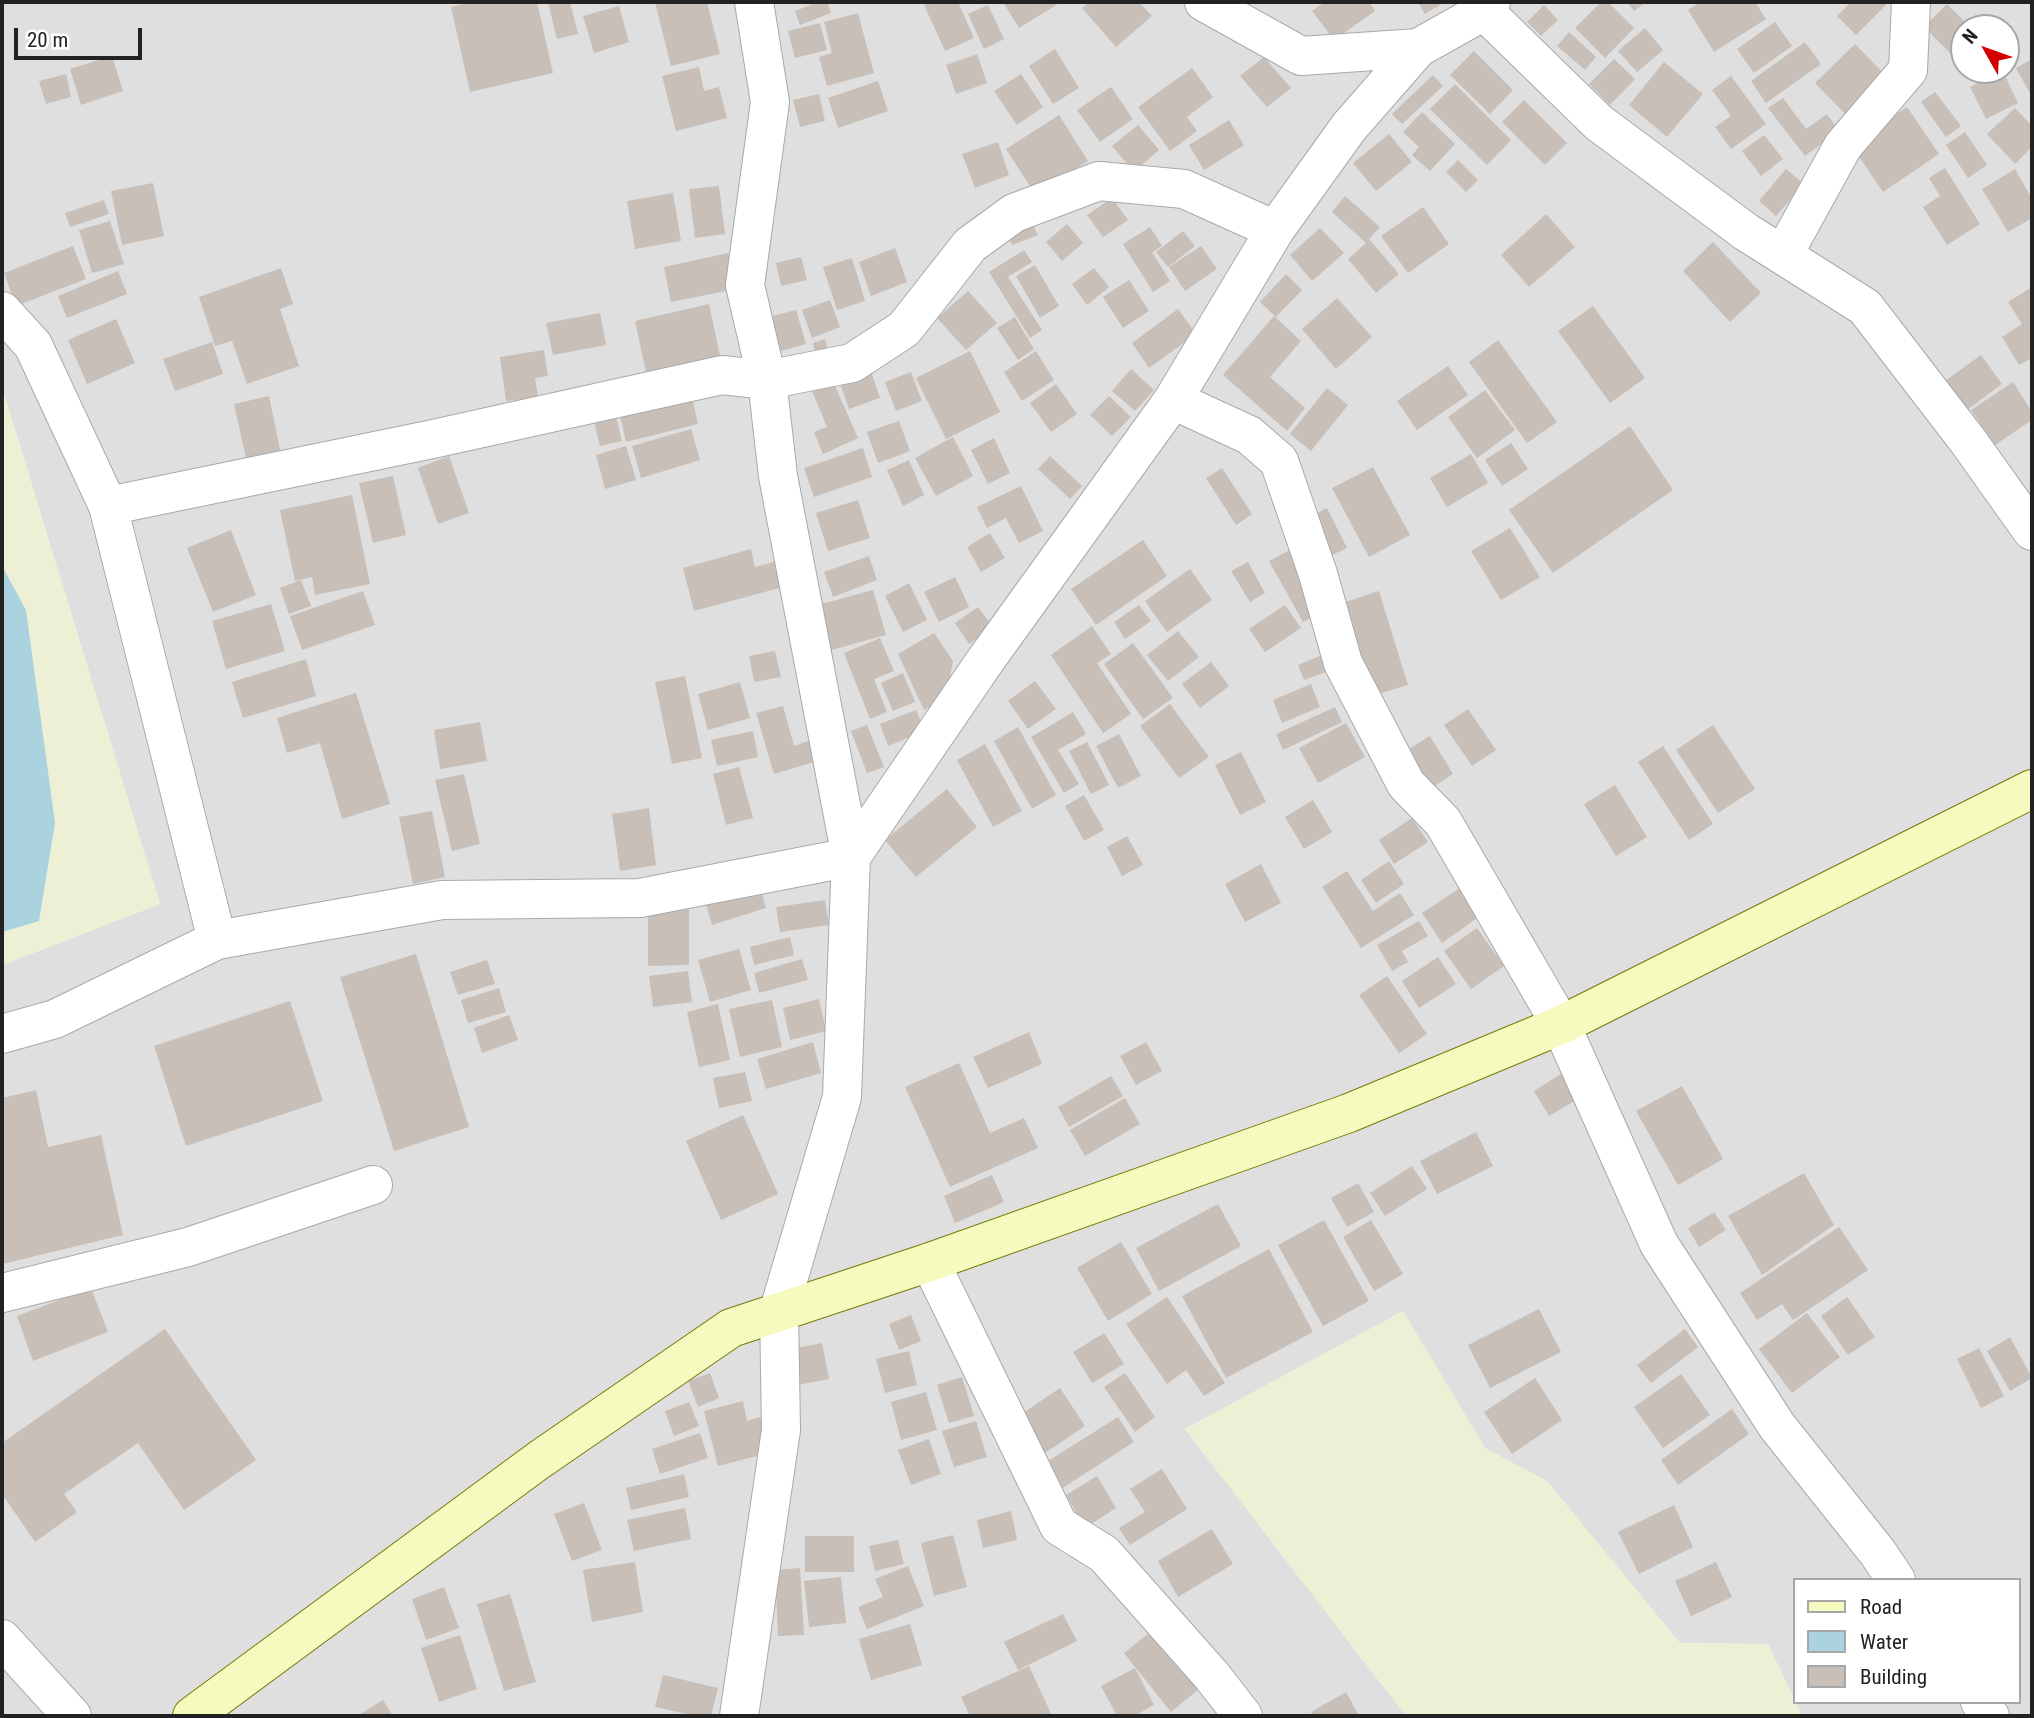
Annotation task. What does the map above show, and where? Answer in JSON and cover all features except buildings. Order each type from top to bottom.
[{"type":"main road","points":[[192,1716],[550,1452],[731,1328],[930,1262],[1349,1113],[1561,1026],[2032,789]]},
{"type":"street","points":[[739,1716],[781,1430],[779,1310],[842,1097],[851,857],[778,476],[767,380],[745,285],[770,102],[754,2]]},
{"type":"street","points":[[1204,2],[1301,56],[1418,48]]},
{"type":"street","points":[[1783,255],[1843,146],[1908,70],[1912,2]]},
{"type":"street","points":[[2,1034],[55,1019],[217,940],[442,900],[640,898],[851,857],[985,661],[1173,400],[1275,230],[1349,127],[1418,48],[1488,6],[1599,123],[1746,232],[1865,307],[1968,441],[2032,531]]},
{"type":"street","points":[[108,506],[722,375],[767,380],[852,363],[904,329],[970,245],[1014,213],[1099,181],[1184,189],[1275,230]]},
{"type":"street","points":[[2,311],[33,345],[108,506],[217,940]]},
{"type":"street","points":[[1173,400],[1249,435],[1279,461],[1318,574],[1343,663],[1406,784],[1443,822],[1561,1026],[1659,1244],[1777,1426],[1878,1553],[1895,1578]]},
{"type":"street","points":[[2,1293],[187,1247],[373,1185]]},
{"type":"street","points":[[930,1262],[1059,1526],[1104,1554],[1212,1676],[1243,1716]]},
{"type":"street","points":[[2,1639],[72,1716]]},
{"type":"shaded area","points":[[2,2],[2032,2],[2032,1716],[1802,1716],[1797,1704],[2020,1704],[2020,1578],[1792,1578],[1792,1695],[1768,1644],[1680,1643],[1547,1482],[1485,1448],[1403,1311],[1185,1429],[1406,1716],[2,1716],[2,965],[160,904],[2,387]]},
{"type":"green space","points":[[2,387],[160,904],[2,965]]},
{"type":"green space","points":[[1403,1311],[1485,1448],[1547,1481],[1680,1643],[1768,1644],[1792,1695],[1792,1704],[1796,1704],[1802,1716],[1406,1716],[1185,1429]]},
{"type":"water","points":[[2,566],[26,610],[55,823],[39,921],[2,932]]}]
